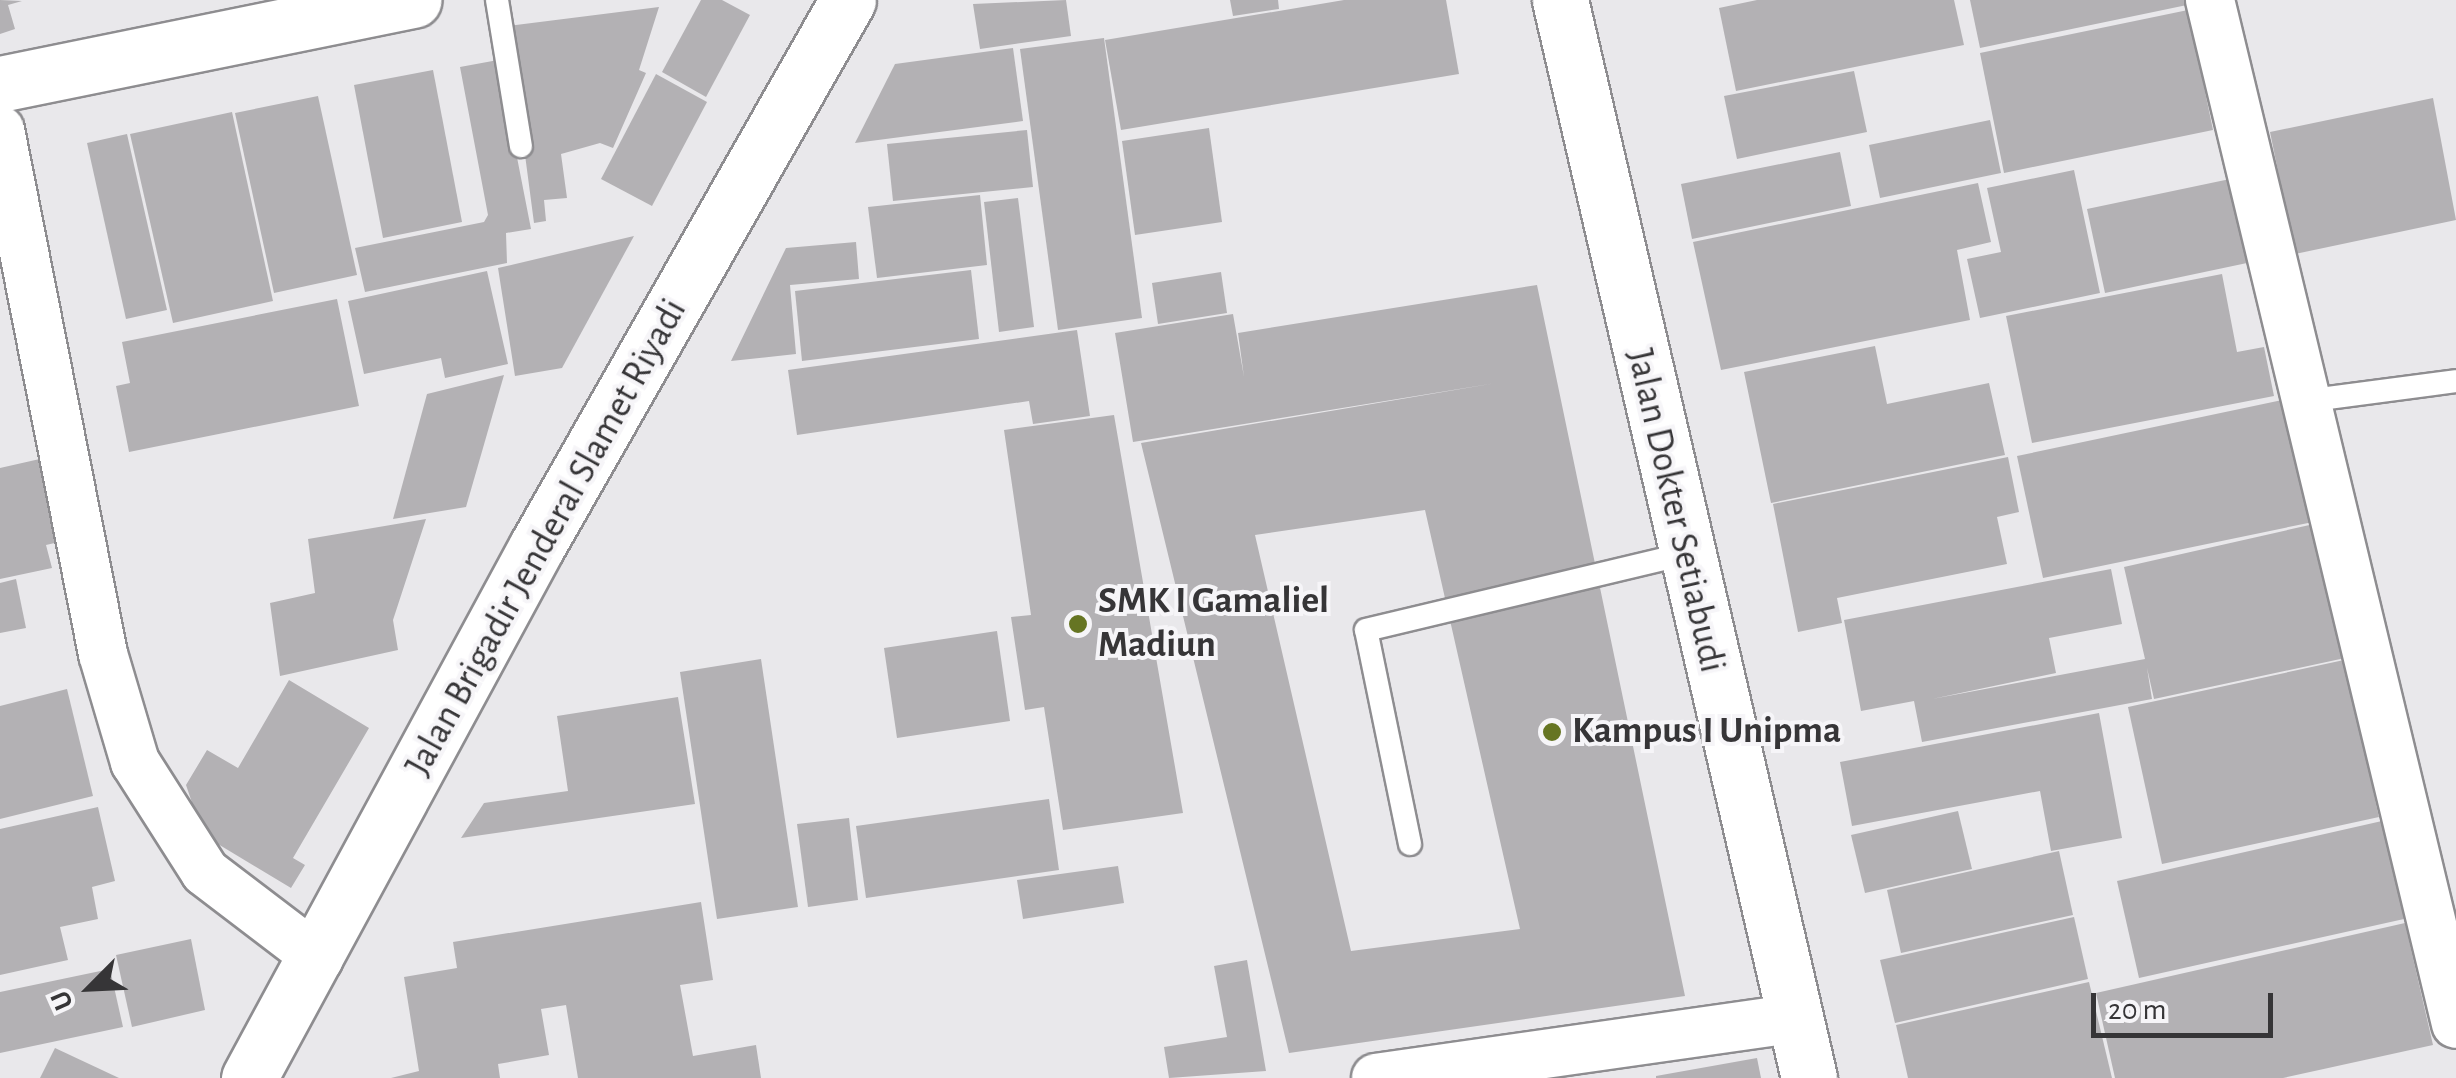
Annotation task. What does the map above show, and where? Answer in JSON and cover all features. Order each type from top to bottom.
[{"type":"main road","points":[[0,84],[344,6],[414,0]]},
{"type":"main road","name":"Jalan Brigadir Jenderal Slamet Riyadi","points":[[249,1078],[319,959],[537,546],[848,0]]},
{"type":"main road","name":"Jalan Dokter Setiabudi","points":[[1560,0],[1684,554],[1809,1078]]},
{"type":"street","points":[[2210,0],[2456,1024]]},
{"type":"street","points":[[0,130],[102,654],[135,762],[205,872],[319,959]]},
{"type":"street","points":[[1376,1078],[1796,1018]]},
{"type":"lane","points":[[497,0],[521,146]]},
{"type":"lane","points":[[2304,401],[2456,381]]},
{"type":"lane","points":[[1410,844],[1366,630],[1684,554]]},
{"type":"building","points":[[0,0],[22,1],[8,5],[15,29],[0,34]]},
{"type":"building","points":[[701,0],[722,0],[750,15],[706,97],[662,72]]},
{"type":"building","points":[[1066,0],[1071,36],[980,49],[973,4]]},
{"type":"building","points":[[1230,0],[1278,0],[1279,9],[1233,16]]},
{"type":"building","points":[[1344,0],[1446,0],[1459,74],[1121,130],[1105,40]]},
{"type":"building","points":[[1757,0],[1954,0],[1964,45],[1736,91],[1719,8]]},
{"type":"building","points":[[1970,0],[2186,0],[2187,5],[1980,48]]},
{"type":"building","points":[[659,7],[639,70],[646,73],[613,148],[600,143],[561,154],[567,198],[544,200],[546,221],[534,223],[508,26]]},
{"type":"building","points":[[2188,10],[2213,130],[2004,173],[1980,53]]},
{"type":"building","points":[[1104,38],[1142,318],[1058,330],[1020,49]]},
{"type":"building","points":[[1013,48],[1023,121],[855,143],[895,64]]},
{"type":"building","points":[[498,60],[531,229],[506,233],[507,263],[365,292],[355,248],[484,222],[488,215],[460,67]]},
{"type":"building","points":[[433,70],[462,222],[383,238],[354,85]]},
{"type":"building","points":[[1854,71],[1867,132],[1737,159],[1724,96]]},
{"type":"building","points":[[656,74],[707,102],[652,206],[601,179]]},
{"type":"building","points":[[318,96],[357,275],[274,293],[235,113]]},
{"type":"building","points":[[2433,98],[2456,220],[2295,254],[2270,132]]},
{"type":"building","points":[[232,112],[273,301],[173,323],[130,134]]},
{"type":"building","points":[[1990,120],[2001,173],[1880,198],[1869,145]]},
{"type":"building","points":[[1209,128],[1222,222],[1135,235],[1122,141]]},
{"type":"building","points":[[1027,130],[1033,187],[893,201],[887,144]]},
{"type":"building","points":[[127,134],[167,310],[126,319],[87,143]]},
{"type":"building","points":[[1840,152],[1851,206],[1692,239],[1681,184]]},
{"type":"building","points":[[2074,170],[2100,293],[1980,318],[1967,259],[2001,252],[1987,188]]},
{"type":"building","points":[[2230,179],[2247,263],[2105,293],[2087,209]]},
{"type":"building","points":[[1978,183],[1991,242],[1957,250],[1970,320],[1721,370],[1693,242]]},
{"type":"building","points":[[980,195],[987,265],[877,278],[868,207]]},
{"type":"building","points":[[1018,198],[1034,327],[999,332],[984,202]]},
{"type":"building","points":[[634,236],[562,368],[515,376],[498,268]]},
{"type":"building","points":[[856,242],[859,279],[790,285],[796,354],[731,361],[786,248]]},
{"type":"building","points":[[971,270],[979,339],[802,361],[795,291]]},
{"type":"building","points":[[487,271],[508,364],[445,378],[441,358],[364,374],[348,301]]},
{"type":"building","points":[[1221,272],[1227,313],[1158,324],[1152,283]]},
{"type":"building","points":[[2222,274],[2237,352],[2264,347],[2274,396],[2032,443],[2006,316]]},
{"type":"building","name":"Kampus I Unipma","points":[[1537,285],[1685,996],[1289,1053],[1141,443],[1496,383],[1133,442],[1115,333],[1233,314],[1244,377],[1238,333]],"holes":[[[1425,510],[1520,929],[1351,951],[1255,535]]]},
{"type":"building","points":[[337,299],[359,406],[129,452],[116,386],[130,383],[122,342]]},
{"type":"building","points":[[1077,330],[1090,416],[1033,424],[1029,401],[797,435],[788,370]]},
{"type":"building","points":[[1875,346],[1887,404],[1989,383],[2005,455],[1771,503],[1744,372]]},
{"type":"building","points":[[504,375],[466,507],[393,519],[427,394]]},
{"type":"building","points":[[2287,399],[2313,522],[2043,578],[2017,456]]},
{"type":"building","name":"SMK I Gamaliel Madiun","points":[[1114,415],[1183,813],[1063,830],[1044,707],[1025,710],[1011,617],[1031,615],[1004,430]]},
{"type":"building","points":[[53,456],[72,539],[46,545],[52,568],[0,579],[0,468]]},
{"type":"building","points":[[2008,457],[2019,512],[1997,517],[2007,564],[1837,598],[1842,623],[1798,632],[1773,504]]},
{"type":"building","points":[[426,519],[393,620],[398,650],[280,676],[270,603],[315,593],[308,539]]},
{"type":"building","points":[[2314,524],[2345,658],[2154,699],[2147,668],[2152,699],[1922,742],[1914,701],[1861,711],[1844,620],[2111,569],[2122,624],[2049,638],[2056,673],[1932,699],[2145,659],[2124,567]]},
{"type":"building","points":[[16,579],[26,628],[0,633],[0,583]]},
{"type":"building","points":[[997,631],[1010,721],[897,738],[884,648]]},
{"type":"building","points":[[761,659],[798,907],[717,919],[680,672]]},
{"type":"building","points":[[2344,660],[2379,817],[2162,864],[2128,707]]},
{"type":"building","points":[[289,680],[369,728],[293,858],[305,865],[291,888],[203,835],[186,785],[207,750],[238,768]]},
{"type":"building","points":[[67,689],[93,796],[0,819],[0,706]]},
{"type":"building","points":[[678,697],[695,804],[461,838],[484,803],[568,791],[557,716]]},
{"type":"building","points":[[2099,713],[2122,838],[2051,851],[2040,791],[1852,826],[1840,762]]},
{"type":"building","points":[[1049,799],[1059,870],[866,898],[856,826]]},
{"type":"building","points":[[98,807],[115,881],[92,887],[98,919],[60,927],[68,960],[0,975],[0,829]]},
{"type":"building","points":[[1958,811],[1972,869],[1865,893],[1851,835]]},
{"type":"building","points":[[849,818],[858,900],[808,907],[797,824]]},
{"type":"building","points":[[2382,821],[2404,919],[2139,978],[2117,881]]},
{"type":"building","points":[[2059,851],[2073,915],[1901,953],[1887,890]]},
{"type":"building","points":[[1118,866],[1124,903],[1023,919],[1017,880]]},
{"type":"building","points":[[701,902],[713,980],[680,985],[693,1056],[756,1045],[761,1078],[578,1078],[566,1005],[541,1009],[549,1055],[498,1064],[500,1078],[391,1078],[419,1071],[404,977],[457,968],[453,942]]},
{"type":"building","points":[[2074,917],[2088,979],[1895,1023],[1880,960]]},
{"type":"building","points":[[2405,923],[2433,1045],[2283,1078],[2115,1078],[2096,993]]},
{"type":"building","points":[[191,939],[205,1010],[132,1027],[116,955]]},
{"type":"building","points":[[1247,960],[1266,1071],[1169,1078],[1164,1047],[1227,1037],[1214,966]]},
{"type":"building","points":[[110,969],[123,1027],[0,1053],[0,992]]},
{"type":"building","points":[[2089,982],[2112,1078],[1908,1078],[1896,1025]]},
{"type":"building","points":[[55,1048],[119,1078],[40,1078]]},
{"type":"building","points":[[1757,1058],[1761,1078],[1656,1078],[1656,1076]]},
{"type":"place","name":"SMK I Gamaliel Madiun","points":[[1078,624]]},
{"type":"place","name":"Kampus I Unipma","points":[[1552,732]]}]
